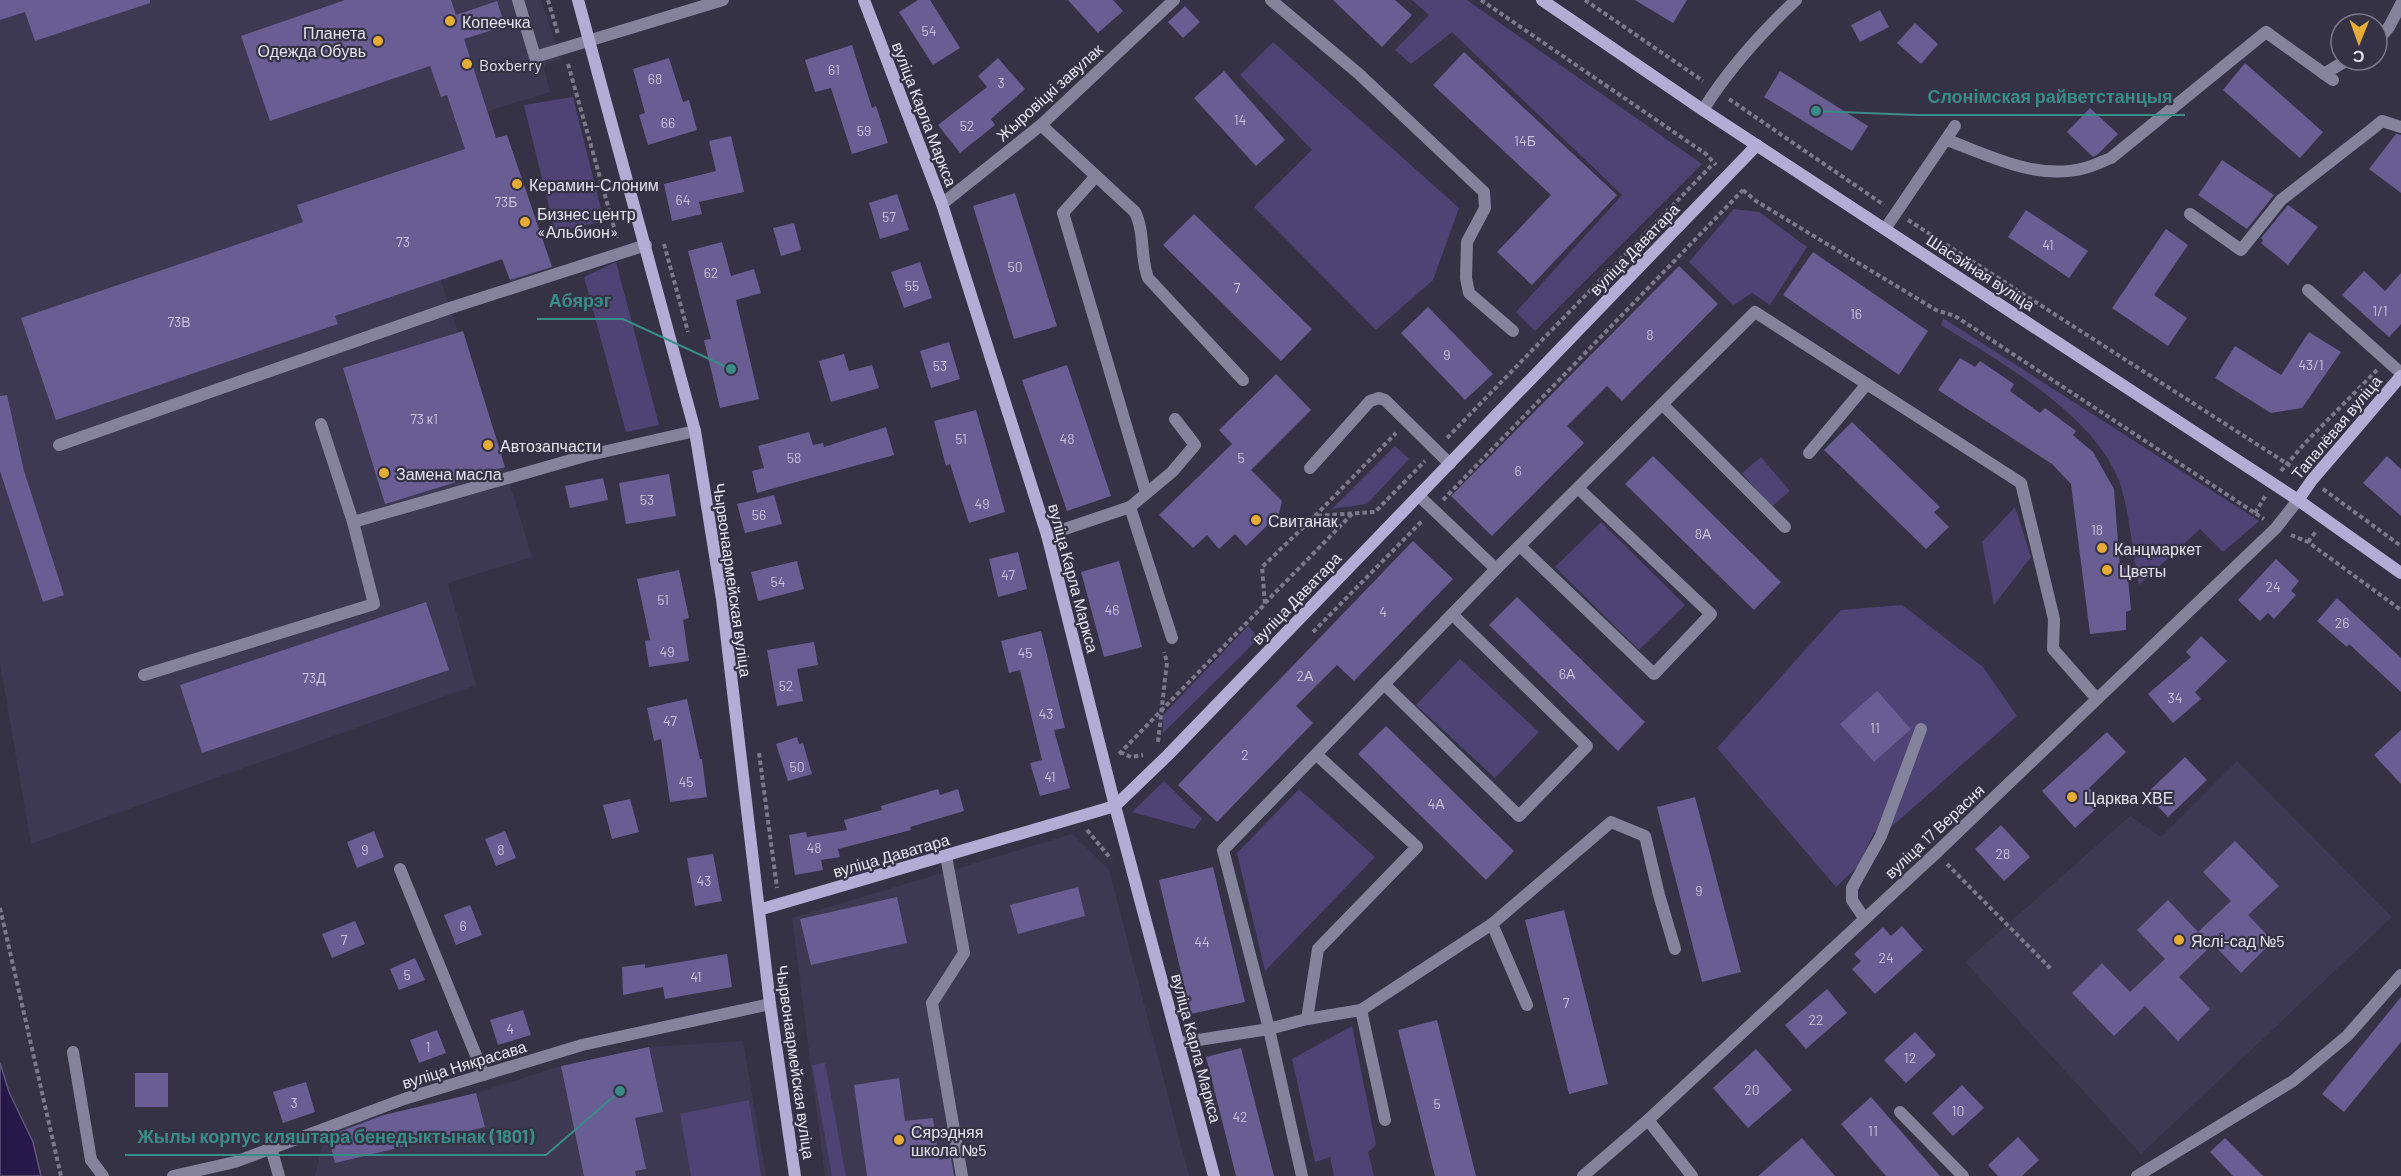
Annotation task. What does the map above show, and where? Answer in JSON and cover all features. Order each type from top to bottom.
[{"type":"street","points":[[518,0],[535,57],[723,0]]},
{"type":"street","name":"Чырвонаармейская вуліца","points":[[578,0],[695,431],[722,599],[770,1005],[795,1176]]},
{"type":"street","name":"вуліца Карла Маркса","points":[[864,0],[942,204],[1047,536],[1115,806],[1214,1176]]},
{"type":"street","name":"Жыровіцкі завулак","points":[[942,204],[1041,125],[1174,0]]},
{"type":"street","points":[[1271,0],[1359,74],[1484,192],[1485,208],[1467,242],[1465,255],[1469,292],[1513,331]]},
{"type":"street","points":[[1703,110],[1715,90],[1796,0]]},
{"type":"street","name":"Шасэйная вуліца","points":[[1545,1],[1703,110],[2298,500],[2401,573]]},
{"type":"street","points":[[2389,27],[2401,4]]},
{"type":"street","points":[[1947,140],[2030,170],[2057,171],[2085,168],[2111,158],[2266,32],[2328,77],[2334,72]]},
{"type":"street","points":[[2190,214],[2241,250],[2281,200],[2382,121],[2401,127]]},
{"type":"street","points":[[1041,125],[1135,212],[1139,220],[1143,266],[1148,278],[1243,380]]},
{"type":"street","points":[[1885,229],[1947,140],[1954,126]]},
{"type":"street","name":"вуліца Даватара","points":[[759,910],[1115,806],[1168,755],[1757,145]]},
{"type":"street","points":[[1096,176],[1063,213],[1146,493]]},
{"type":"street","points":[[59,445],[450,308],[646,245]]},
{"type":"street","points":[[2308,290],[2401,375]]},
{"type":"street","points":[[1302,1176],[1269,1029],[1223,850],[1496,569],[1755,312],[2021,483],[2054,619],[2053,649],[2097,699]]},
{"type":"street","name":"Тапалёвая вуліца","points":[[2298,500],[2312,480],[2401,375]]},
{"type":"street","points":[[1809,453],[1867,384]]},
{"type":"street","points":[[1310,468],[1370,401],[1378,398],[1385,400],[1450,464]]},
{"type":"street","points":[[1663,405],[1785,527]]},
{"type":"street","points":[[1047,536],[1130,507],[1172,472],[1194,445],[1175,419]]},
{"type":"street","points":[[144,675],[374,604],[353,522],[321,424]]},
{"type":"street","points":[[353,522],[585,456],[695,431]]},
{"type":"street","points":[[1520,546],[1654,674],[1711,614],[1579,489]]},
{"type":"street","points":[[1419,496],[1496,569]]},
{"type":"street","name":"вуліца 17 Верасня","points":[[1583,1176],[1648,1120],[1936,853],[2276,528],[2298,500]]},
{"type":"street","points":[[1130,507],[1172,638]]},
{"type":"street","points":[[1384,684],[1519,816],[1587,746],[1453,615]]},
{"type":"street","points":[[1864,918],[1852,900],[1852,888],[1881,836],[1922,729]]},
{"type":"street","points":[[1307,1019],[1318,949],[1417,847],[1317,755]]},
{"type":"street","points":[[1179,1043],[1269,1029],[1307,1019],[1361,1010],[1492,924],[1611,822],[1645,836],[1675,949]]},
{"type":"street","points":[[946,856],[964,953],[932,1003],[962,1176]]},
{"type":"street","points":[[400,869],[484,1075]]},
{"type":"street","points":[[1492,924],[1527,1005]]},
{"type":"street","points":[[2137,1176],[2293,1082],[2347,1036],[2401,975]]},
{"type":"street","name":"вуліца Някрасава","points":[[173,1176],[235,1162],[404,1099],[582,1045],[770,1005]]},
{"type":"street","points":[[1361,1010],[1385,1120]]},
{"type":"street","points":[[73,1052],[91,1160],[103,1176]]},
{"type":"street","points":[[1900,1112],[1963,1176]]},
{"type":"street","points":[[1648,1120],[1692,1176]]},
{"type":"street","points":[[271,1148],[279,1176]]},
{"type":"path","points":[[548,0],[621,252]]},
{"type":"path","points":[[1481,0],[1706,154],[1727,177],[1756,201],[1936,310],[1955,316],[2276,528],[2308,542],[2401,610]]},
{"type":"path","points":[[1585,0],[1897,214],[2312,480],[2401,546]]},
{"type":"path","points":[[1315,516],[1375,512],[1713,163]]},
{"type":"path","points":[[2286,464],[2387,360]]},
{"type":"path","points":[[1264,604],[1262,567],[1407,422]]},
{"type":"path","points":[[1104,757],[1120,754],[1352,514]]},
{"type":"path","points":[[1158,746],[1167,662],[1163,650]]},
{"type":"path","points":[[1117,742],[1120,754]]},
{"type":"path","points":[[1083,815],[1088,833],[1116,864]]},
{"type":"path","points":[[1936,853],[2052,970]]},
{"type":"path","points":[[0,908],[61,1176]]},
{"type":"shaded area","points":[[0,0],[541,0],[561,59],[546,64],[544,69],[550,92],[488,111],[496,138],[507,135],[547,253],[554,266],[510,282],[502,260],[441,281],[458,332],[463,331],[532,557],[448,583],[476,685],[31,844],[0,663]]},
{"type":"shaded area","points":[[1412,0],[1467,0],[1702,164],[1535,331],[1516,312],[1622,195],[1452,32],[1411,64],[1395,50],[1429,15]]},
{"type":"shaded area","points":[[1273,42],[1459,208],[1433,280],[1376,330],[1254,207],[1312,150],[1240,75]]},
{"type":"shaded area","points":[[573,97],[604,221],[555,232],[524,105]]},
{"type":"shaded area","points":[[1734,209],[1759,212],[1807,247],[1770,305],[1752,293],[1733,305],[1689,262]]},
{"type":"shaded area","points":[[616,262],[659,425],[626,432],[584,277]]},
{"type":"shaded area","points":[[1943,318],[2259,521],[2223,552],[2200,529],[2139,585],[2122,490],[2111,464],[2094,439],[2046,394],[2019,374],[1941,325]]},
{"type":"shaded area","points":[[1395,446],[1409,459],[1367,504],[1332,509]]},
{"type":"shaded area","points":[[1761,457],[1790,491],[1771,507],[1742,473]]},
{"type":"shaded area","points":[[2015,507],[2031,557],[1994,605],[1982,542]]},
{"type":"shaded area","points":[[1601,522],[1685,605],[1639,650],[1555,567]]},
{"type":"shaded area","points":[[1902,605],[1983,667],[2017,716],[1881,836],[1874,832],[1859,865],[1836,887],[1717,748],[1841,610]]},
{"type":"shaded area","points":[[1248,626],[1259,638],[1163,733],[1163,715]]},
{"type":"shaded area","points":[[1460,659],[1539,732],[1495,778],[1416,705]]},
{"type":"shaded area","name":"Яслі-сад №5","points":[[2237,761],[2392,917],[2141,1154],[1965,962],[2130,816],[2161,837]]},
{"type":"shaded area","points":[[1164,781],[1202,819],[1194,829],[1132,812]]},
{"type":"shaded area","points":[[1299,789],[1375,857],[1265,971],[1237,853]]},
{"type":"shaded area","points":[[1072,834],[1109,870],[1189,1176],[825,1176],[792,918]]},
{"type":"shaded area","points":[[1352,1026],[1376,1145],[1368,1152],[1374,1176],[1334,1176],[1330,1157],[1315,1162],[1292,1059]]},
{"type":"shaded area","points":[[743,1041],[766,1176],[315,1176],[326,1129],[476,1093],[561,1066],[649,1047]]},
{"type":"shaded area","points":[[0,1063],[9,1092],[33,1142],[41,1176],[0,1176]]},
{"type":"shaded area","points":[[825,1063],[846,1176],[832,1176],[812,1065]]},
{"type":"shaded area","points":[[749,1100],[761,1176],[691,1176],[680,1114]]},
{"type":"building","points":[[0,0],[150,0],[150,3],[35,41],[25,12],[0,20]]},
{"type":"building","points":[[345,0],[451,0],[456,15],[497,1],[505,26],[464,39],[496,138],[507,135],[552,267],[510,280],[502,259],[335,316],[338,324],[56,420],[21,318],[303,222],[297,205],[465,149],[447,95],[441,97],[430,66],[270,121],[241,36]]},
{"type":"building","points":[[918,0],[930,0],[960,48],[933,65],[899,12]]},
{"type":"building","points":[[1068,0],[1113,0],[1123,11],[1098,33]]},
{"type":"building","points":[[1333,0],[1395,0],[1412,15],[1382,47]]},
{"type":"building","points":[[1635,0],[1687,0],[1673,23]]},
{"type":"building","points":[[1185,6],[1200,22],[1183,38],[1168,22]]},
{"type":"building","points":[[1880,10],[1889,27],[1860,42],[1851,25]]},
{"type":"building","points":[[1915,23],[1938,44],[1921,64],[1897,43]]},
{"type":"building","points":[[852,45],[872,108],[876,106],[888,143],[852,154],[831,88],[815,92],[805,60]]},
{"type":"building","points":[[1464,52],[1617,195],[1532,285],[1497,252],[1551,195],[1433,85]]},
{"type":"building","points":[[669,58],[683,102],[689,100],[697,130],[648,145],[639,115],[645,113],[633,69]]},
{"type":"building","points":[[998,58],[1025,89],[991,119],[995,125],[960,153],[938,125],[987,87],[978,76]]},
{"type":"building","points":[[2245,63],[2323,132],[2300,158],[2223,90]]},
{"type":"building","points":[[1224,71],[1285,140],[1256,166],[1194,98]]},
{"type":"building","points":[[1780,71],[1868,126],[1852,151],[1764,97]]},
{"type":"building","points":[[2090,108],[2118,134],[2093,157],[2067,132]]},
{"type":"building","points":[[2396,134],[2401,135],[2401,193],[2369,169]]},
{"type":"building","points":[[731,136],[744,192],[699,202],[702,214],[672,221],[664,184],[716,171],[709,141]]},
{"type":"building","points":[[2222,160],[2274,195],[2247,229],[2198,195]]},
{"type":"building","points":[[1015,193],[1057,326],[1014,339],[973,206]]},
{"type":"building","points":[[897,194],[909,230],[880,239],[869,203]]},
{"type":"building","points":[[2288,205],[2318,227],[2288,265],[2261,243],[2263,240],[2261,238]]},
{"type":"building","points":[[2026,210],[2088,251],[2069,278],[2008,237]]},
{"type":"building","points":[[1194,214],[1312,329],[1281,361],[1163,245]]},
{"type":"building","points":[[794,223],[801,250],[781,256],[773,228]]},
{"type":"building","points":[[2166,229],[2188,245],[2154,295],[2187,318],[2168,346],[2112,308]]},
{"type":"building","points":[[722,242],[731,276],[754,269],[761,293],[736,300],[759,399],[720,408],[704,340],[711,339],[688,251]]},
{"type":"building","points":[[1813,252],[1928,331],[1899,375],[1783,295]]},
{"type":"building","points":[[920,262],[932,298],[904,308],[891,272]]},
{"type":"building","points":[[1679,266],[1718,304],[1622,401],[1607,386],[1567,426],[1584,443],[1492,536],[1451,496]]},
{"type":"building","points":[[2364,271],[2385,291],[2401,273],[2401,324],[2389,337],[2342,295]]},
{"type":"building","points":[[1428,307],[1493,374],[1465,400],[1401,333]]},
{"type":"building","points":[[463,331],[505,467],[385,504],[343,368]]},
{"type":"building","points":[[2309,332],[2341,352],[2302,408],[2271,413],[2215,378],[2235,346],[2281,375]]},
{"type":"building","points":[[949,342],[960,379],[931,388],[920,351]]},
{"type":"building","points":[[844,354],[849,371],[872,365],[879,388],[831,402],[819,361]]},
{"type":"building","points":[[1960,358],[1975,367],[1980,361],[2014,384],[2010,391],[2040,413],[2045,408],[2076,431],[2073,435],[2093,452],[2114,489],[2120,569],[2127,568],[2131,610],[2126,612],[2126,630],[2090,634],[2071,484],[2052,464],[1938,390]]},
{"type":"building","points":[[1067,365],[1111,496],[1067,511],[1022,380]]},
{"type":"building","points":[[1276,374],[1311,410],[1251,470],[1282,501],[1279,514],[1246,546],[1235,534],[1219,549],[1207,535],[1193,548],[1159,515],[1232,444],[1219,430]]},
{"type":"building","points":[[7,395],[24,471],[64,595],[43,602],[0,471],[0,396]]},
{"type":"building","points":[[976,410],[1005,512],[969,523],[950,464],[946,466],[934,421]]},
{"type":"building","points":[[1852,422],[1940,507],[1934,512],[1949,527],[1926,549],[1824,450]]},
{"type":"building","points":[[886,427],[894,455],[757,493],[752,471],[764,468],[758,446],[809,432],[813,445],[823,443],[824,447]]},
{"type":"building","points":[[1653,456],[1781,582],[1754,610],[1625,484]]},
{"type":"building","points":[[2387,456],[2401,469],[2401,516],[2363,483]]},
{"type":"building","points":[[669,474],[676,516],[626,524],[619,483]]},
{"type":"building","points":[[603,478],[608,500],[570,508],[565,486]]},
{"type":"building","points":[[774,495],[782,524],[745,533],[737,504]]},
{"type":"building","points":[[1413,541],[1453,579],[1354,681],[1337,665],[1296,706],[1313,723],[1217,822],[1178,785]]},
{"type":"building","points":[[1018,552],[1027,589],[998,597],[989,559]]},
{"type":"building","points":[[2276,559],[2299,581],[2291,591],[2296,595],[2274,619],[2268,613],[2260,621],[2238,600]]},
{"type":"building","points":[[797,561],[804,589],[758,601],[751,572]]},
{"type":"building","points":[[1119,561],[1142,647],[1104,657],[1081,572]]},
{"type":"building","points":[[679,570],[689,618],[683,620],[689,661],[649,667],[645,641],[650,640],[637,579]]},
{"type":"building","points":[[1517,597],[1645,722],[1618,751],[1489,625]]},
{"type":"building","points":[[2337,598],[2401,658],[2401,692],[2349,644],[2347,647],[2317,621]]},
{"type":"building","points":[[426,602],[449,670],[202,753],[180,685]]},
{"type":"building","points":[[1041,631],[1065,728],[1054,730],[1070,788],[1040,796],[1030,763],[1042,760],[1020,670],[1009,673],[1001,641]]},
{"type":"building","points":[[2201,636],[2227,661],[2195,692],[2201,699],[2173,723],[2148,694],[2191,657],[2186,652]]},
{"type":"building","points":[[814,642],[818,665],[797,669],[803,701],[777,706],[767,650]]},
{"type":"building","points":[[1877,691],[1911,729],[1874,762],[1840,724]]},
{"type":"building","points":[[687,699],[700,759],[702,759],[707,797],[670,802],[661,739],[654,741],[647,708]]},
{"type":"building","points":[[1386,726],[1514,851],[1486,880],[1358,754]]},
{"type":"building","points":[[2401,730],[2401,784],[2374,755]]},
{"type":"building","points":[[2107,732],[2126,752],[2089,788],[2102,803],[2075,828],[2042,791]]},
{"type":"building","points":[[797,737],[799,744],[803,743],[812,774],[788,781],[776,744]]},
{"type":"building","points":[[2185,757],[2207,780],[2168,817],[2146,794]]},
{"type":"building","points":[[938,789],[940,795],[958,789],[964,811],[910,827],[911,830],[838,849],[840,857],[821,860],[823,870],[795,875],[789,835],[806,832],[807,837],[847,830],[844,820],[882,810],[881,806]]},
{"type":"building","points":[[1695,797],[1741,972],[1702,982],[1657,807]]},
{"type":"building","points":[[630,799],[639,832],[612,839],[603,805]]},
{"type":"building","points":[[2001,825],[2030,857],[2004,881],[1975,849]]},
{"type":"building","points":[[374,831],[384,857],[357,868],[347,842]]},
{"type":"building","points":[[505,831],[516,858],[496,866],[485,839]]},
{"type":"building","points":[[2235,841],[2279,886],[2248,915],[2273,941],[2241,973],[2213,944],[2179,977],[2210,1009],[2178,1041],[2145,1006],[2114,1036],[2072,993],[2102,963],[2130,992],[2165,959],[2137,930],[2168,900],[2198,932],[2231,901],[2203,872]]},
{"type":"building","points":[[713,854],[722,901],[695,906],[687,858]]},
{"type":"building","points":[[1213,867],[1245,1002],[1191,1014],[1159,880]]},
{"type":"building","points":[[1078,887],[1085,916],[1018,934],[1010,905]]},
{"type":"building","points":[[897,897],[907,943],[811,965],[800,919]]},
{"type":"building","points":[[470,905],[482,935],[456,945],[444,915]]},
{"type":"building","points":[[1564,910],[1608,1084],[1569,1094],[1525,920]]},
{"type":"building","points":[[355,921],[365,944],[332,958],[322,934]]},
{"type":"building","points":[[1902,926],[1923,950],[1875,994],[1852,969],[1861,961],[1854,954],[1883,927],[1891,936]]},
{"type":"building","points":[[727,954],[732,987],[665,999],[663,987],[623,995],[622,967],[645,964],[645,968]]},
{"type":"building","points":[[415,958],[425,980],[399,990],[390,969]]},
{"type":"building","points":[[1827,989],[1847,1013],[1806,1049],[1785,1025]]},
{"type":"building","points":[[2401,997],[2401,1042],[2344,1112],[2322,1094]]},
{"type":"building","points":[[523,1010],[531,1035],[498,1045],[490,1020]]},
{"type":"building","points":[[1437,1020],[1476,1176],[1435,1176],[1398,1030]]},
{"type":"building","points":[[437,1030],[446,1053],[419,1063],[410,1040]]},
{"type":"building","points":[[1915,1032],[1936,1055],[1906,1083],[1884,1060]]},
{"type":"building","points":[[649,1047],[663,1112],[635,1118],[646,1169],[635,1171],[636,1176],[584,1176],[561,1066]]},
{"type":"building","points":[[1241,1048],[1274,1176],[1236,1176],[1206,1057]]},
{"type":"building","points":[[1756,1049],[1792,1090],[1748,1128],[1713,1088]]},
{"type":"building","points":[[135,1073],[168,1073],[168,1107],[135,1107]]},
{"type":"building","name":"Сярэдняя школа №5","points":[[899,1078],[905,1121],[933,1118],[939,1160],[951,1158],[954,1176],[867,1176],[854,1085]]},
{"type":"building","points":[[306,1082],[315,1112],[283,1123],[273,1092]]},
{"type":"building","points":[[1962,1085],[1984,1108],[1953,1136],[1932,1113]]},
{"type":"building","points":[[476,1093],[485,1127],[335,1163],[328,1136],[384,1115]]},
{"type":"building","points":[[1871,1097],[1940,1176],[1886,1176],[1841,1124]]},
{"type":"building","points":[[2018,1137],[2039,1160],[2022,1176],[1998,1176],[1988,1165]]},
{"type":"building","points":[[1802,1138],[1835,1176],[1758,1176]]},
{"type":"building","points":[[2225,1138],[2263,1176],[2233,1176],[2210,1152]]},
{"type":"place","name":"Копеечка","points":[[450,21]]},
{"type":"place","name":"Планета Одежда Обувь","points":[[378,41]]},
{"type":"place","name":"Boxberry","points":[[467,64]]},
{"type":"place","name":"Слонімская райветстанцыя","points":[[1816,111]]},
{"type":"place","name":"Керамин-Слоним","points":[[517,184]]},
{"type":"place","name":"Бизнес центр «Альбион»","points":[[525,222]]},
{"type":"place","name":"Абярэг","points":[[731,369]]},
{"type":"place","name":"Автозапчасти","points":[[488,445]]},
{"type":"place","name":"Замена масла","points":[[384,473]]},
{"type":"place","name":"Свитанак","points":[[1256,520]]},
{"type":"place","name":"Канцмаркет","points":[[2102,548]]},
{"type":"place","name":"Цветы","points":[[2107,570]]},
{"type":"place","name":"Царква ХВЕ","points":[[2072,797]]},
{"type":"place","name":"Яслі-сад №5","points":[[2179,940]]},
{"type":"place","name":"Жылы корпус кляштара бенедыктынак (1801)","points":[[620,1091]]},
{"type":"place","name":"Сярэдняя школа №5","points":[[899,1140]]}]
